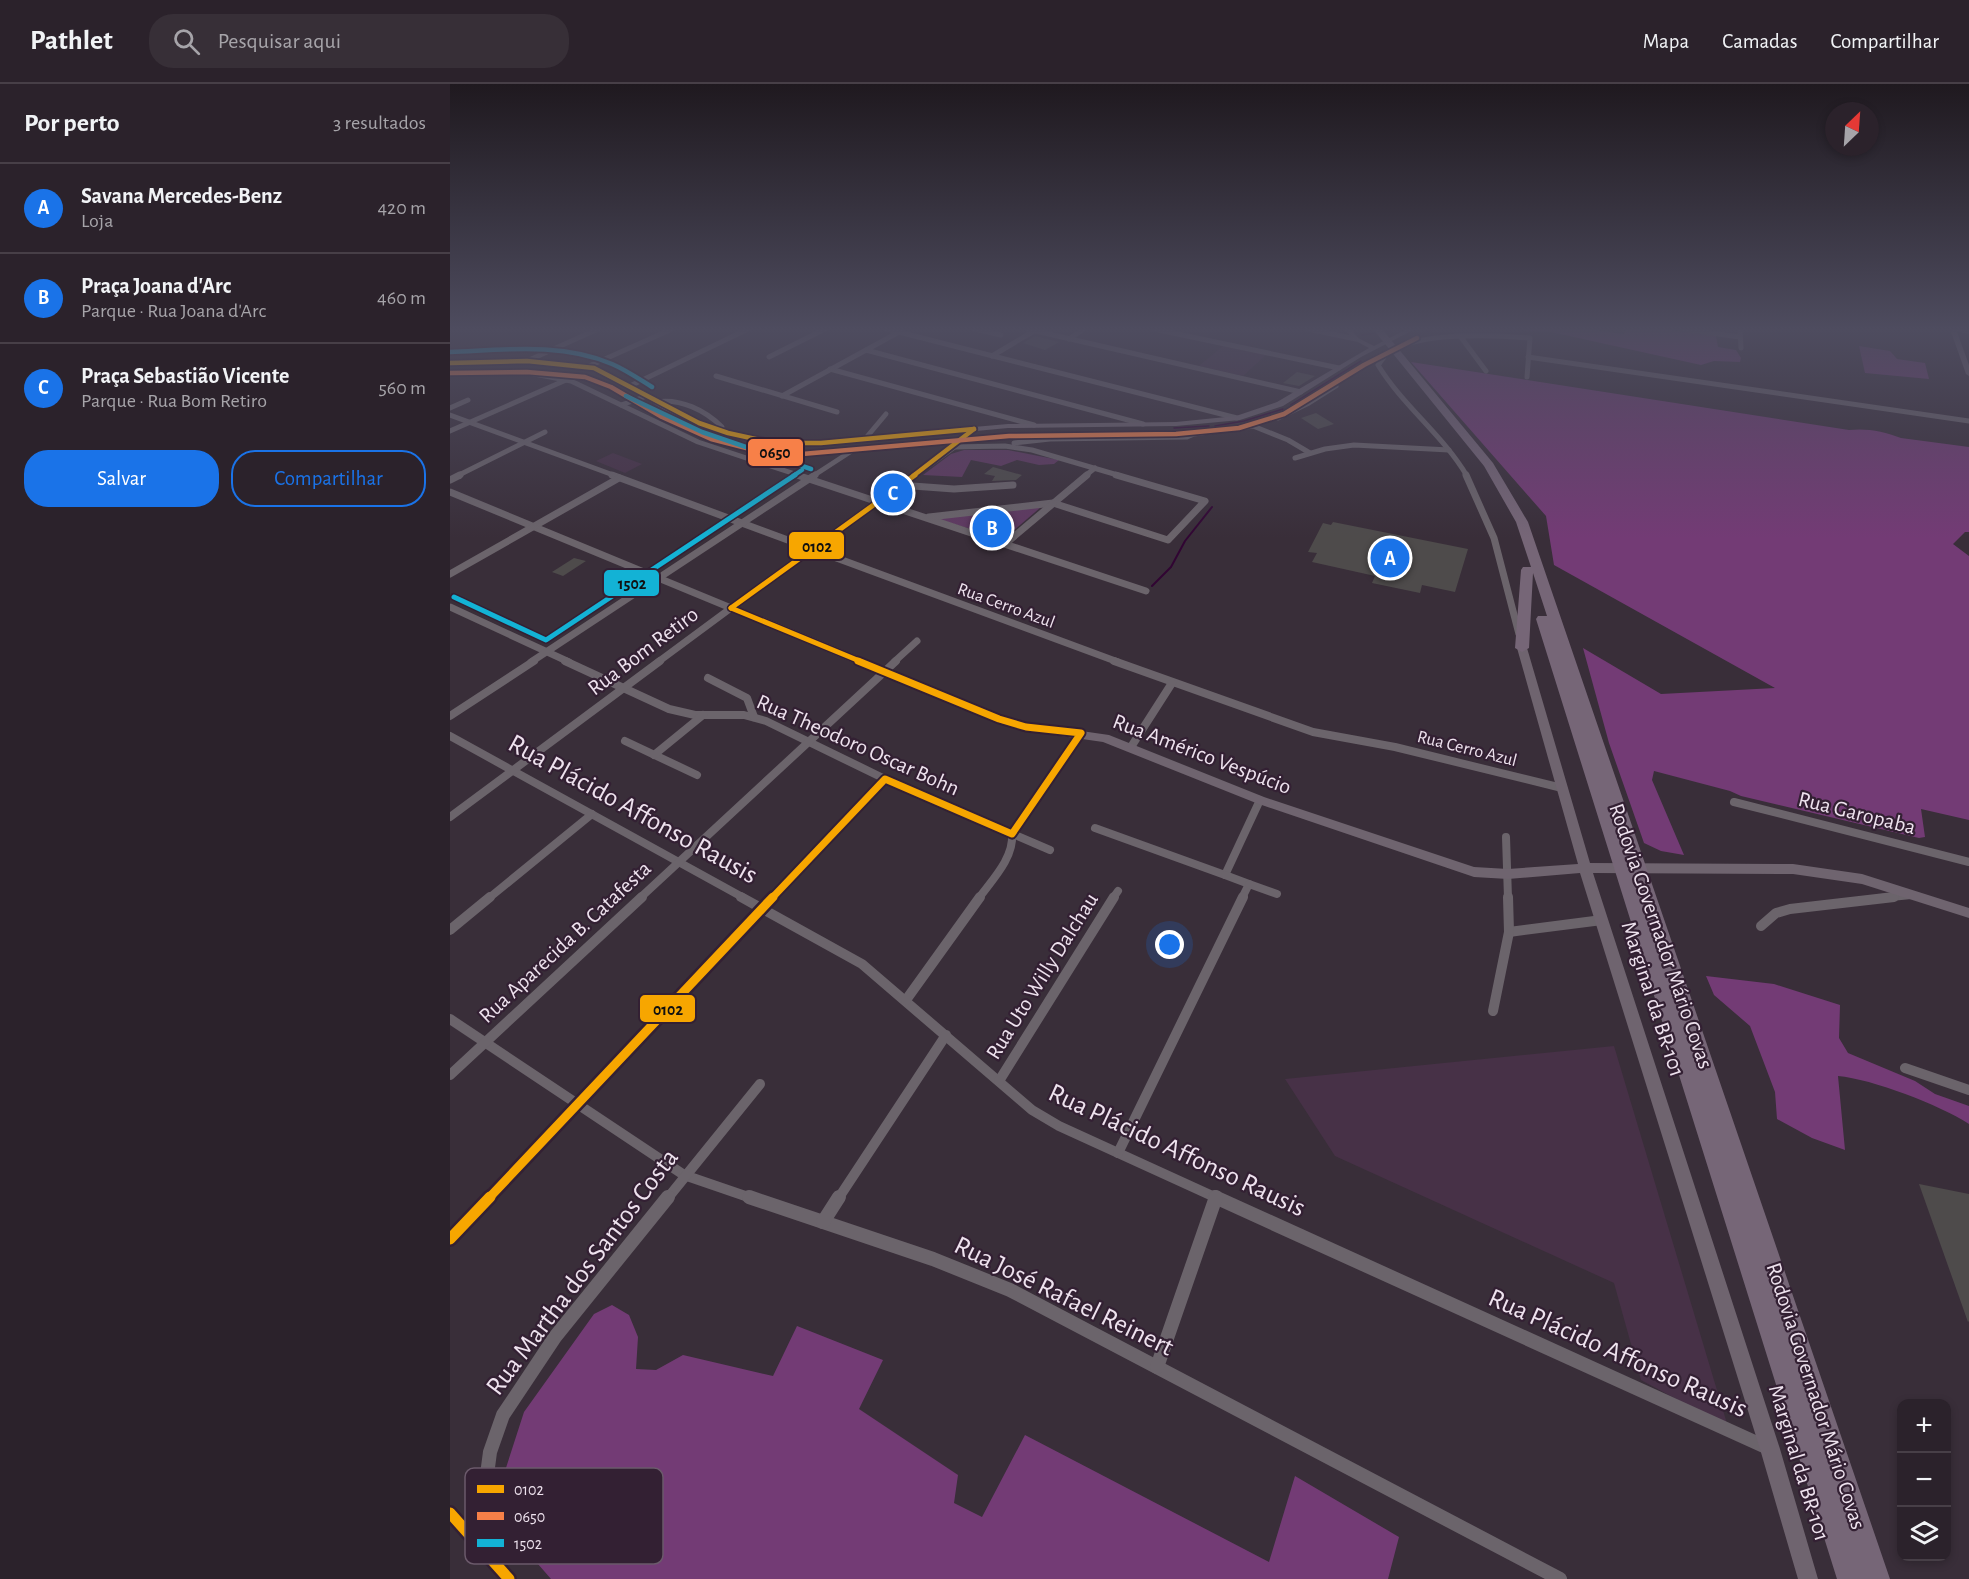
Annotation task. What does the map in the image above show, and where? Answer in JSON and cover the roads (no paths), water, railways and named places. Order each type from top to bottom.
[{"type":"highway","name":"Rodovia Governador Mário Covas","points":[[1428,399],[1487,477],[1507,515],[1876,1579]]},
{"type":"highway","name":"Rodovia Governador Mário Covas","points":[[1431,399],[1489,465],[1518,513],[1626,855]]},
{"type":"highway","points":[[1522,648],[1527,570]]},
{"type":"highway","name":"Rodovia Governador Mário Covas","points":[[1636,885],[1851,1579]]},
{"type":"main road","points":[[651,399],[719,430],[783,444],[1034,425],[1211,422],[1237,417],[1280,404],[1289,399]]},
{"type":"main road","name":"Rua Bom Retiro","points":[[731,608],[953,447],[974,429]]},
{"type":"main road","name":"Rua Américo Vespúcio","points":[[731,608],[1013,724],[1105,738],[1260,801],[1474,872],[1508,874],[1585,868],[1793,869],[1855,878],[1969,914]]},
{"type":"main road","name":"Marginal da BR-101","points":[[1522,648],[1585,868],[1770,1449],[1808,1579]]},
{"type":"street","points":[[450,430],[523,399]]},
{"type":"street","points":[[607,399],[692,440],[1146,591]]},
{"type":"street","points":[[621,405],[639,399]]},
{"type":"street","points":[[656,402],[669,399],[687,404],[718,422],[722,427],[719,430]]},
{"type":"street","points":[[792,399],[837,412]]},
{"type":"street","points":[[938,399],[1034,425]]},
{"type":"street","points":[[1049,399],[1143,424]]},
{"type":"street","points":[[1164,399],[1237,417]]},
{"type":"street","points":[[1278,418],[1315,399]]},
{"type":"street","name":"Marginal da BR-101","points":[[1406,399],[1449,450],[1473,485],[1491,521],[1522,648]]},
{"type":"street","points":[[1816,399],[1969,421]]},
{"type":"street","points":[[450,408],[468,400]]},
{"type":"street","points":[[1280,404],[1296,410]]},
{"type":"street","points":[[865,439],[886,414]]},
{"type":"street","name":"Rua Cerro Azul","points":[[450,415],[1253,713],[1313,732],[1395,747],[1562,788]]},
{"type":"street","points":[[1211,422],[1212,432]]},
{"type":"street","points":[[953,447],[994,446],[1036,441],[1187,437],[1194,434],[1253,426],[1288,440],[1310,453]]},
{"type":"street","points":[[450,480],[545,432]]},
{"type":"street","points":[[1032,450],[1031,446],[1036,441]]},
{"type":"street","points":[[1295,458],[1354,445],[1449,450]]},
{"type":"street","points":[[924,518],[1053,503],[1168,540],[1205,501],[1032,450],[994,446]]},
{"type":"street","points":[[450,716],[850,452]]},
{"type":"street","points":[[1005,544],[1095,468]]},
{"type":"street","points":[[450,573],[619,478]]},
{"type":"street","points":[[899,485],[943,489],[1013,485]]},
{"type":"street","name":"Rua Américo Vespúcio","points":[[450,492],[731,608]]},
{"type":"street","name":"Rua Theodoro Oscar Bohn","points":[[450,607],[677,712],[703,715],[730,713],[754,717],[885,779],[1050,850]]},
{"type":"street","name":"Rua Bom Retiro","points":[[450,817],[731,608]]},
{"type":"street","name":"Rua Aparecida B. Catafesta","points":[[450,1075],[916,641]]},
{"type":"street","points":[[708,678],[747,698],[754,717]]},
{"type":"street","points":[[1131,747],[1172,683]]},
{"type":"street","points":[[654,755],[703,715]]},
{"type":"street","points":[[906,1000],[1007,859],[1012,844],[1012,834],[1081,733]]},
{"type":"street","name":"Rua Plácido Affonso Rausis","points":[[450,736],[862,964],[1045,1118],[1770,1449]]},
{"type":"street","points":[[625,741],[698,775]]},
{"type":"street","points":[[450,1239],[885,779]]},
{"type":"street","points":[[1225,875],[1260,801]]},
{"type":"street","name":"Rua Garopaba","points":[[1734,802],[1969,862]]},
{"type":"street","points":[[450,930],[592,814]]},
{"type":"street","points":[[1095,828],[1277,894]]},
{"type":"street","points":[[1493,1011],[1509,932],[1506,837]]},
{"type":"street","points":[[1118,1153],[1249,884]]},
{"type":"street","name":"Rua Uto Willy Dalchau","points":[[999,1081],[1118,891]]},
{"type":"street","points":[[1761,926],[1776,913],[1790,909],[1912,895]]},
{"type":"street","points":[[1509,932],[1602,920]]},
{"type":"street","name":"Rua José Rafael Reinert","points":[[450,1018],[684,1175],[974,1274],[1010,1290],[1560,1579]]},
{"type":"street","points":[[824,1222],[946,1035]]},
{"type":"street","points":[[1905,1068],[1969,1090]]},
{"type":"street","name":"Rua Martha dos Santos Costa","points":[[488,1468],[490,1452],[503,1415],[555,1337],[760,1084]]},
{"type":"street","points":[[1157,1367],[1216,1197]]},
{"type":"street","points":[[450,1513],[465,1529]]},
{"type":"street","points":[[497,1564],[510,1579]]},
{"type":"waterway","points":[[1291,405],[1301,399]]},
{"type":"waterway","points":[[1215,426],[1244,421],[1283,409]]},
{"type":"waterway","points":[[1174,428],[1209,426]]},
{"type":"waterway","points":[[1152,586],[1171,567],[1185,541],[1212,507]]},
{"type":"place","name":"Praça Sebastião Vicente","points":[[893,493]]},
{"type":"place","name":"Praça Joana d'Arc","points":[[992,528]]},
{"type":"place","name":"Savana Mercedes-Benz","points":[[1390,558]]}]
